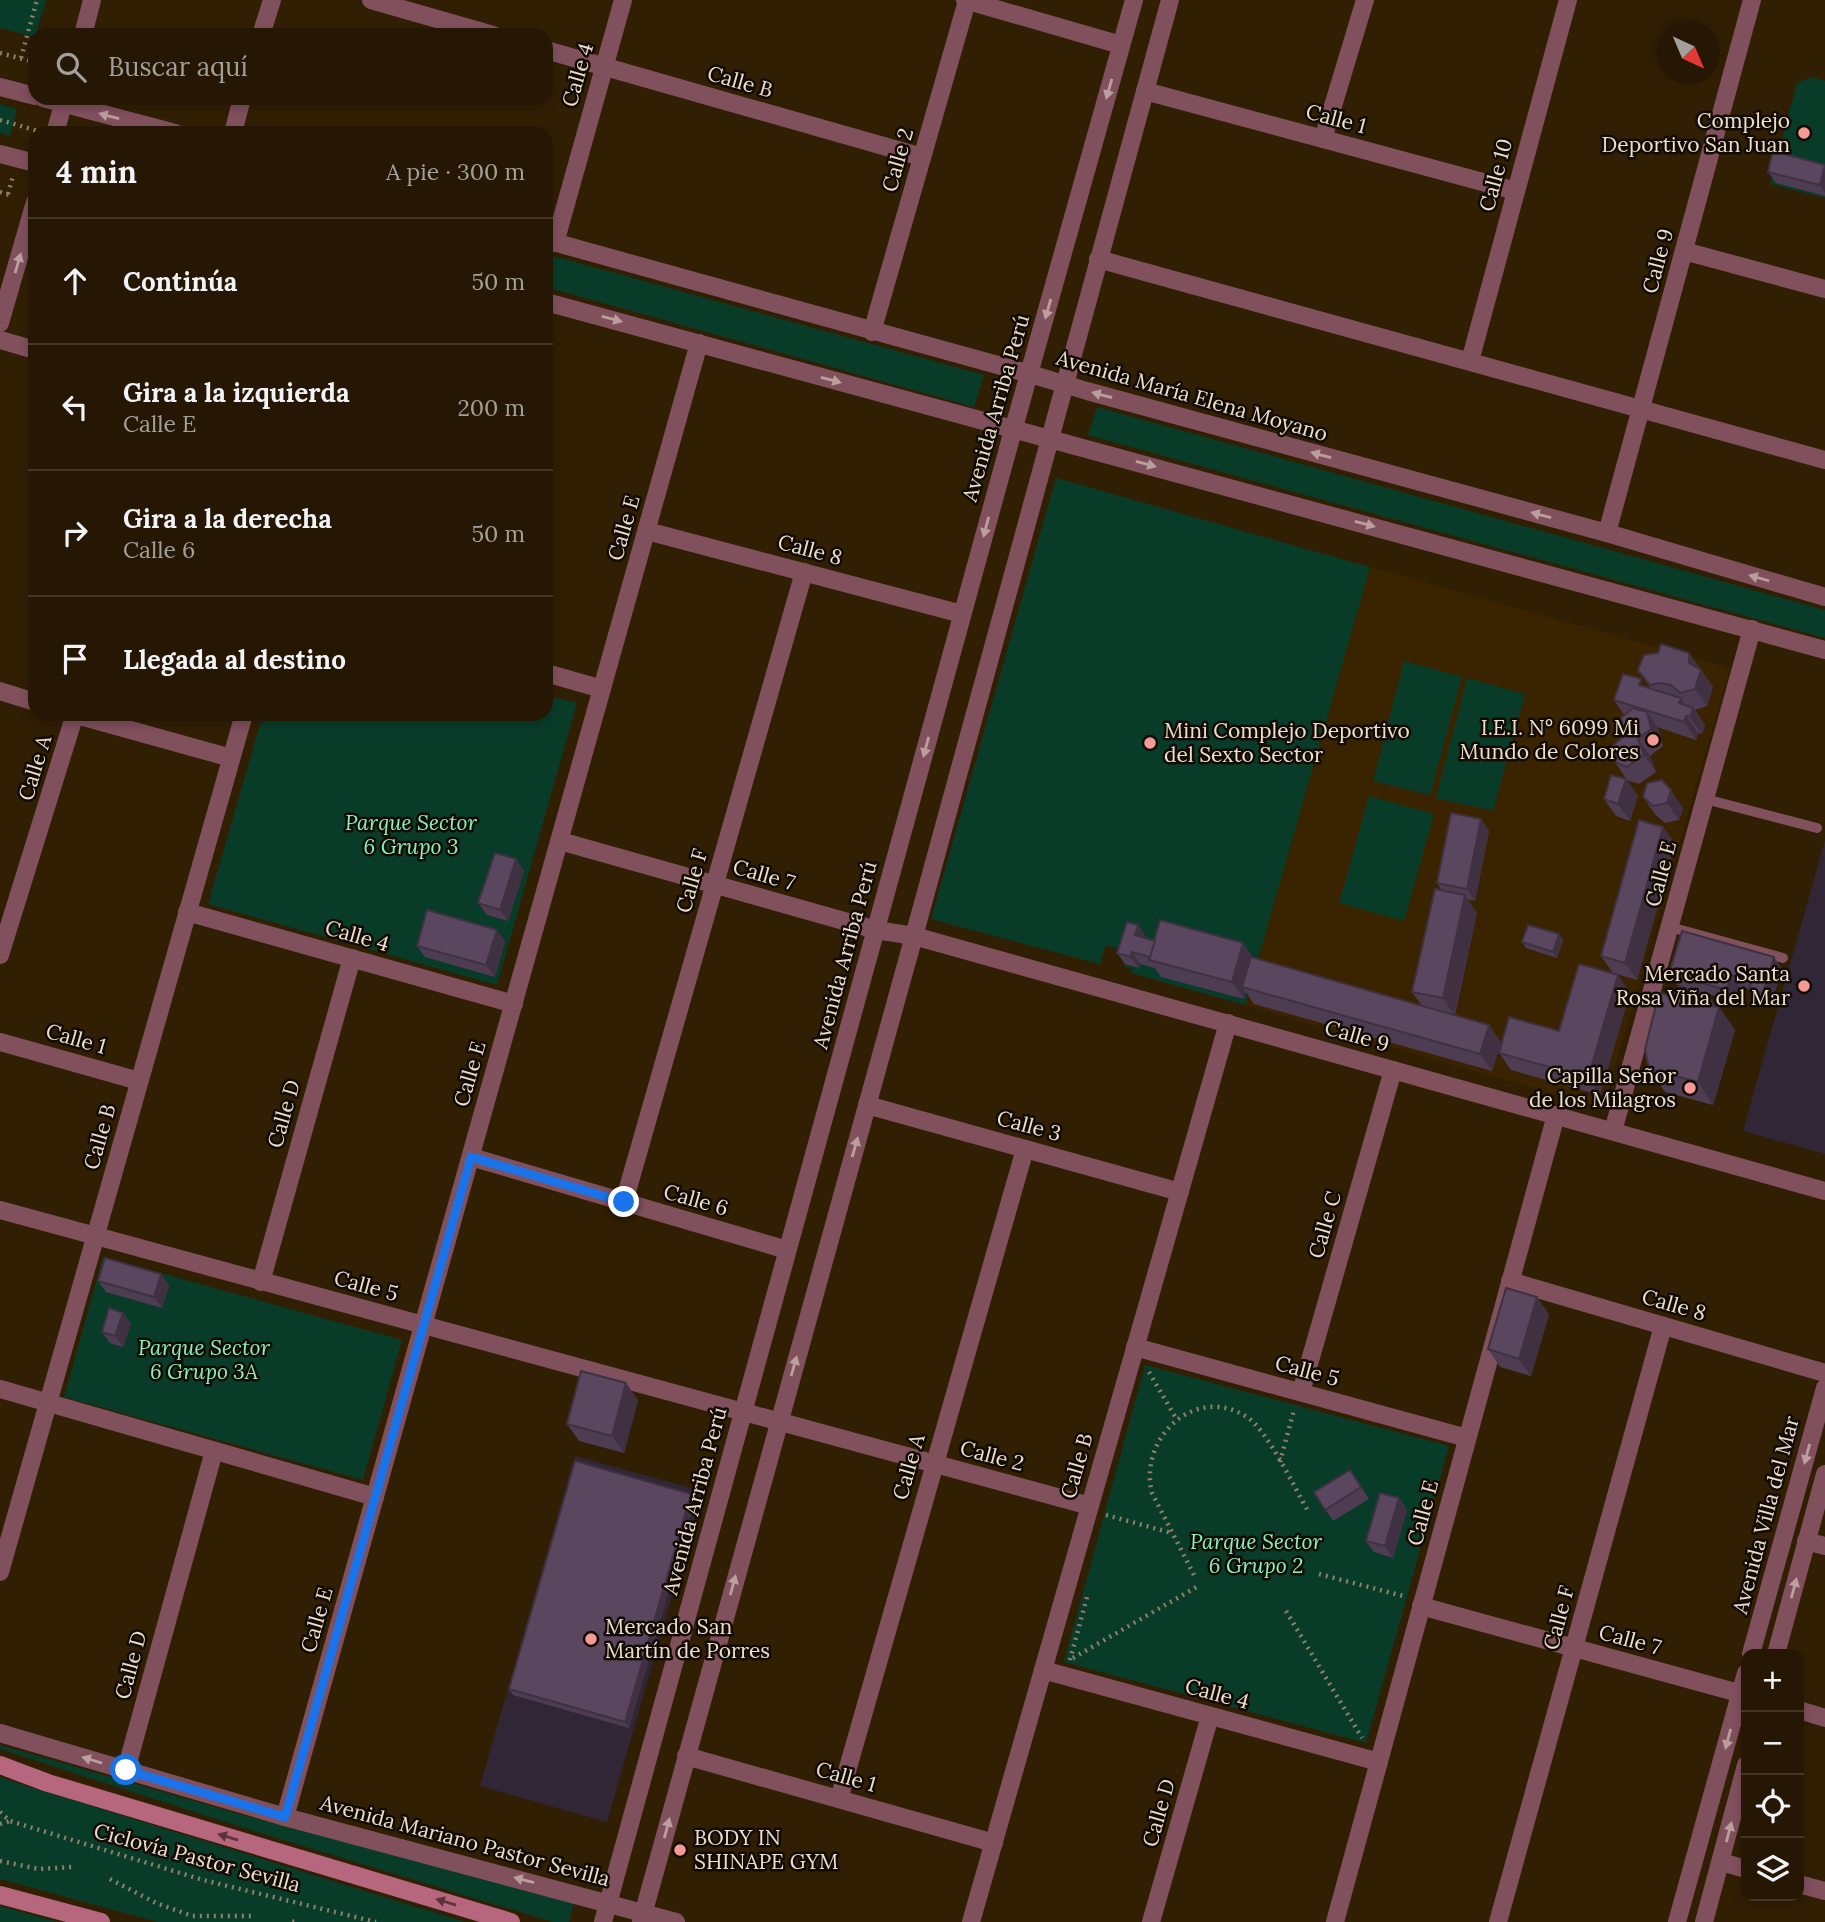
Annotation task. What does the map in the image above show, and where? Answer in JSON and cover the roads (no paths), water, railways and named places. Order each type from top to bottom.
[{"type":"main road","points":[[0,1765],[48,1783],[511,1922]]},
{"type":"main road","points":[[0,1895],[101,1922]]},
{"type":"street","points":[[85,28],[92,0]]},
{"type":"street","points":[[263,28],[272,0]]},
{"type":"street","points":[[371,0],[469,28]]},
{"type":"street","name":"Calle 4","points":[[553,232],[623,0]]},
{"type":"street","points":[[966,0],[1121,45]]},
{"type":"street","name":"Calle 2","points":[[872,332],[966,0]]},
{"type":"street","name":"Avenida Arriba Perú","points":[[603,1922],[1013,429],[1134,0]]},
{"type":"street","points":[[642,1917],[915,936],[1170,0]]},
{"type":"street","points":[[1324,139],[1364,0]]},
{"type":"street","name":"Calle 10","points":[[1470,361],[1568,0]]},
{"type":"street","name":"Calle 9","points":[[1607,533],[1752,0]]},
{"type":"street","name":"Calle B","points":[[553,52],[922,157]]},
{"type":"street","points":[[0,87],[28,94]]},
{"type":"street","name":"Calle 1","points":[[1145,91],[1516,191]]},
{"type":"street","points":[[57,126],[63,105]]},
{"type":"street","points":[[78,105],[151,126]]},
{"type":"street","points":[[235,126],[240,105]]},
{"type":"street","points":[[0,154],[28,161]]},
{"type":"street","points":[[0,323],[28,226]]},
{"type":"street","name":"Avenida María Elena Moyano","points":[[553,243],[1607,533],[1825,597]]},
{"type":"street","points":[[1684,251],[1825,289]]},
{"type":"street","points":[[1098,259],[1825,460]]},
{"type":"street","points":[[553,304],[1825,650]]},
{"type":"street","points":[[0,340],[28,348]]},
{"type":"street","name":"Calle E","points":[[285,1817],[699,343]]},
{"type":"street","name":"Calle 8","points":[[647,531],[962,614]]},
{"type":"street","name":"Calle F","points":[[624,1202],[804,572]]},
{"type":"street","name":"Calle E","points":[[1613,1132],[1752,629]]},
{"type":"street","points":[[553,675],[602,689]]},
{"type":"street","points":[[0,691],[28,700]]},
{"type":"street","name":"Calle A","points":[[0,955],[73,721]]},
{"type":"street","points":[[100,721],[231,758]]},
{"type":"street","name":"Calle B","points":[[0,1572],[242,721]]},
{"type":"street","name":"Calle 7","points":[[560,841],[876,930]]},
{"type":"street","name":"Calle 4","points":[[187,912],[514,1004]]},
{"type":"street","name":"Calle 9","points":[[876,930],[915,936],[1825,1191]]},
{"type":"street","name":"Calle D","points":[[261,1282],[352,958]]},
{"type":"street","name":"Calle B","points":[[971,1922],[1228,1023]]},
{"type":"street","name":"Calle 1","points":[[0,1042],[139,1081]]},
{"type":"street","name":"Calle C","points":[[1297,1398],[1393,1070]]},
{"type":"street","name":"Calle 3","points":[[867,1105],[1180,1192]]},
{"type":"street","name":"Calle E","points":[[1335,1922],[1376,1762],[1556,1115]]},
{"type":"street","name":"Calle A","points":[[839,1799],[1025,1149]]},
{"type":"street","name":"Calle 6","points":[[471,1157],[787,1250]]},
{"type":"street","name":"Calle 5","points":[[0,1210],[760,1417]]},
{"type":"street","name":"Calle 8","points":[[1510,1281],[1825,1373]]},
{"type":"street","name":"Calle F","points":[[1498,1922],[1663,1326]]},
{"type":"street","name":"Calle 5","points":[[1135,1347],[1297,1398],[1467,1438]]},
{"type":"street","name":"Avenida Villa del Mar","points":[[1752,1649],[1825,1388]]},
{"type":"street","points":[[0,1389],[375,1497]]},
{"type":"street","name":"Calle 2","points":[[760,1417],[1089,1508]]},
{"type":"street","name":"Calle D","points":[[126,1770],[214,1451]]},
{"type":"street","points":[[1777,1649],[1825,1474]]},
{"type":"street","points":[[1807,1541],[1825,1546]]},
{"type":"street","name":"Calle 7","points":[[1421,1606],[1741,1694]]},
{"type":"street","name":"Calle 4","points":[[1043,1670],[1376,1762]]},
{"type":"street","points":[[1677,1922],[1741,1702]]},
{"type":"street","points":[[1804,1712],[1825,1718]]},
{"type":"street","name":"Calle D","points":[[1151,1922],[1210,1716]]},
{"type":"street","name":"Avenida Mariano Pastor Sevilla","points":[[0,1733],[285,1817],[609,1902],[642,1917],[676,1922]]},
{"type":"street","name":"Calle 1","points":[[686,1756],[994,1843]]},
{"type":"street","points":[[1704,1922],[1743,1775]]},
{"type":"street","points":[[1721,1862],[1741,1868]]},
{"type":"street","points":[[1804,1885],[1825,1891]]},
{"type":"lane","points":[[1705,799],[1817,828]]},
{"type":"lane","points":[[1670,927],[1783,958]]},
{"type":"place","name":"Complejo Deportivo San Juan","points":[[1804,133]]},
{"type":"place","name":"I.E.I. N° 6099 Mi Mundo de Colores","points":[[1653,740]]},
{"type":"place","name":"Mini Complejo Deportivo del Sexto Sector","points":[[1150,743]]},
{"type":"place","name":"Mercado Santa Rosa Viña del Mar","points":[[1804,986]]},
{"type":"place","name":"Capilla Señor de los Milagros","points":[[1690,1088]]},
{"type":"place","name":"Mercado San Martín de Porres","points":[[591,1639]]},
{"type":"place","name":"BODY IN SHINAPE GYM","points":[[680,1850]]},
{"type":"park label","name":"Parque Sector 6 Grupo 3","points":[[411,835]]},
{"type":"park label","name":"Parque Sector 6 Grupo 3A","points":[[204,1360]]},
{"type":"park label","name":"Parque Sector 6 Grupo 2","points":[[1256,1554]]}]
